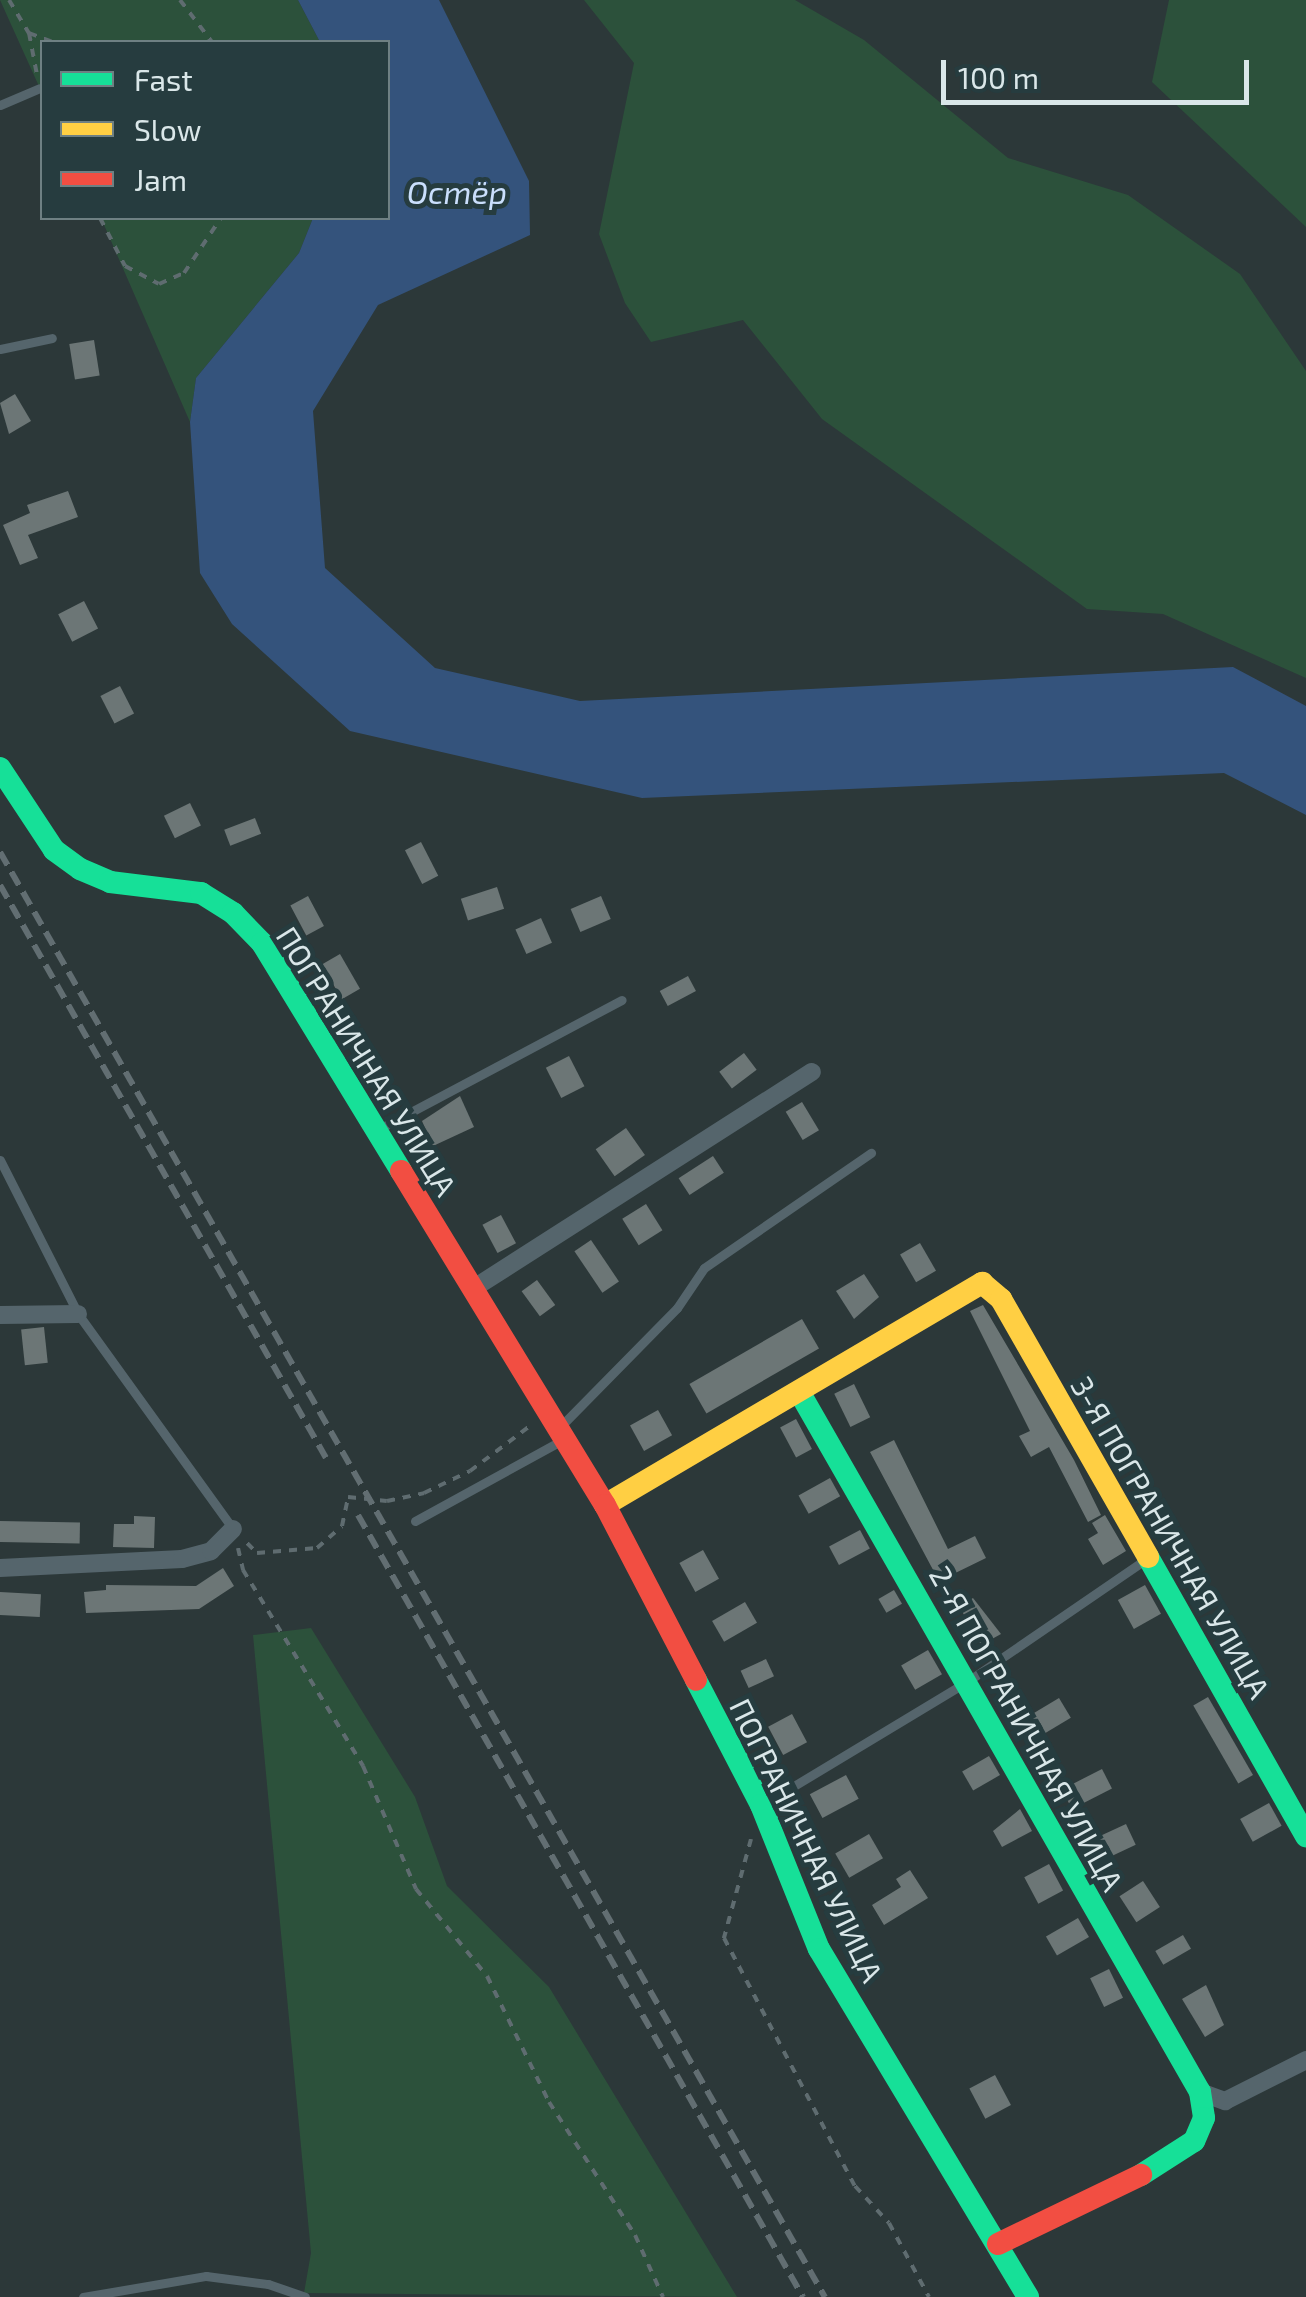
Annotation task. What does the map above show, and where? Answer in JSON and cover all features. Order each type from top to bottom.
[{"type":"street","name":"ПОГРАНИЧНАЯ УЛИЦА","points":[[0,768],[54,850],[80,869],[110,882],[200,893],[233,912],[262,943],[605,1505],[761,1806],[819,1949],[1028,2297]]},
{"type":"street","points":[[474,1288],[812,1072]]},
{"type":"street","name":"3-Я ПОГРАНИЧНАЯ УЛИЦА","points":[[800,1394],[971,1286],[982,1283],[1002,1299],[1306,1836]]},
{"type":"street","points":[[0,1315],[78,1314]]},
{"type":"street","points":[[605,1505],[800,1394]]},
{"type":"street","name":"2-Я ПОГРАНИЧНАЯ УЛИЦА","points":[[800,1394],[968,1680],[1200,2092]]},
{"type":"street","points":[[0,1568],[182,1559],[212,1552],[233,1529]]},
{"type":"street","points":[[1200,2092],[1204,2099],[1225,2101],[1306,2060]]},
{"type":"street","points":[[998,2244],[1158,2167],[1194,2141],[1204,2118],[1200,2092]]},
{"type":"lane","points":[[0,105],[40,88]]},
{"type":"lane","points":[[0,348],[52,338]]},
{"type":"lane","points":[[374,1131],[622,1000]]},
{"type":"lane","points":[[414,1521],[557,1443],[552,1422],[677,1308],[704,1268],[871,1154]]},
{"type":"lane","points":[[0,1160],[78,1314],[233,1529]]},
{"type":"lane","points":[[761,1806],[968,1680],[1148,1558]]},
{"type":"lane","points":[[83,2297],[206,2276],[268,2284],[304,2297]]},
{"type":"path","points":[[9,0],[29,33],[40,88]]},
{"type":"path","points":[[180,0],[210,40]]},
{"type":"path","points":[[29,33],[47,40]]},
{"type":"path","points":[[101,220],[124,266],[160,284],[184,272],[221,220]]},
{"type":"path","points":[[233,1529],[257,1554],[317,1548],[342,1526],[348,1497],[387,1501],[424,1493],[470,1471],[552,1422]]},
{"type":"path","points":[[233,1529],[243,1570],[364,1766],[416,1889],[487,1976],[549,2102],[635,2236],[663,2297]]},
{"type":"path","points":[[761,1806],[724,1938],[854,2186],[889,2223],[929,2297]]},
{"type":"green space","points":[[0,0],[298,0],[319,40],[40,40],[40,89]]},
{"type":"green space","points":[[584,0],[795,0],[864,40],[1008,158],[1128,195],[1240,274],[1306,371],[1306,678],[1163,614],[1087,609],[822,419],[743,320],[651,342],[625,303],[599,234],[634,63]]},
{"type":"green space","points":[[1169,0],[1306,0],[1306,227],[1152,82]]},
{"type":"green space","points":[[102,220],[312,220],[299,253],[196,378],[190,422]]},
{"type":"green space","points":[[311,1628],[415,1797],[447,1886],[549,1987],[737,2297],[304,2293],[311,2253],[253,1635]]},
{"type":"water","name":"Остёр","points":[[298,0],[439,0],[529,181],[530,235],[378,305],[313,411],[325,568],[435,668],[580,701],[1233,667],[1306,706],[1306,815],[1224,773],[642,798],[350,731],[232,624],[200,573],[190,422],[196,378],[299,253],[312,220],[390,220],[390,40],[319,40]]},
{"type":"building","points":[[94,340],[100,376],[75,379],[69,344]]},
{"type":"building","points":[[15,394],[31,421],[9,434],[0,403]]},
{"type":"building","points":[[68,491],[78,517],[28,535],[38,558],[20,565],[3,525],[30,513],[27,505]]},
{"type":"building","points":[[84,601],[98,629],[72,642],[58,614]]},
{"type":"building","points":[[120,686],[134,714],[114,724],[100,696]]},
{"type":"building","points":[[190,803],[201,825],[175,838],[164,816]]},
{"type":"building","points":[[255,818],[261,834],[230,846],[224,830]]},
{"type":"building","points":[[421,842],[438,876],[422,884],[405,850]]},
{"type":"building","points":[[497,887],[504,909],[468,921],[461,899]]},
{"type":"building","points":[[308,896],[324,926],[306,935],[290,905]]},
{"type":"building","points":[[601,896],[611,919],[580,932],[571,909]]},
{"type":"building","points":[[541,918],[552,943],[526,954],[515,929]]},
{"type":"building","points":[[340,954],[360,989],[342,999],[322,965]]},
{"type":"building","points":[[688,976],[696,991],[668,1006],[660,991]]},
{"type":"building","points":[[744,1053],[757,1070],[732,1088],[719,1072]]},
{"type":"building","points":[[569,1056],[584,1086],[561,1098],[546,1068]]},
{"type":"building","points":[[460,1096],[474,1127],[433,1146],[422,1121]]},
{"type":"building","points":[[802,1102],[819,1130],[803,1140],[786,1112]]},
{"type":"building","points":[[626,1128],[645,1155],[615,1176],[596,1149]]},
{"type":"building","points":[[713,1156],[724,1173],[690,1195],[679,1178]]},
{"type":"building","points":[[646,1204],[662,1230],[639,1245],[622,1219]]},
{"type":"building","points":[[501,1215],[516,1243],[497,1253],[482,1225]]},
{"type":"building","points":[[591,1240],[619,1281],[602,1293],[574,1251]]},
{"type":"building","points":[[920,1243],[936,1271],[916,1282],[900,1254]]},
{"type":"building","points":[[864,1274],[879,1297],[854,1319],[836,1291]]},
{"type":"building","points":[[537,1280],[555,1305],[540,1316],[522,1291]]},
{"type":"building","points":[[983,1305],[1074,1460],[1101,1515],[1088,1522],[1049,1447],[1031,1457],[1019,1436],[1030,1431],[970,1311]]},
{"type":"building","points":[[802,1319],[819,1348],[706,1413],[689,1384]]},
{"type":"building","points":[[44,1327],[48,1363],[25,1365],[21,1329]]},
{"type":"building","points":[[854,1384],[870,1417],[850,1427],[834,1394]]},
{"type":"building","points":[[658,1410],[672,1435],[644,1451],[630,1426]]},
{"type":"building","points":[[796,1419],[812,1449],[796,1457],[780,1427]]},
{"type":"building","points":[[894,1440],[948,1549],[975,1536],[986,1558],[939,1581],[870,1452]]},
{"type":"building","points":[[830,1478],[840,1496],[809,1514],[799,1495]]},
{"type":"building","points":[[1105,1515],[1126,1551],[1103,1565],[1088,1539],[1098,1533],[1092,1523]]},
{"type":"building","points":[[134,1516],[155,1517],[154,1548],[113,1547],[114,1524],[134,1524]]},
{"type":"building","points":[[0,1521],[80,1522],[80,1543],[0,1542]]},
{"type":"building","points":[[860,1530],[870,1549],[839,1565],[829,1546]]},
{"type":"building","points":[[703,1550],[719,1579],[695,1592],[679,1563]]},
{"type":"building","points":[[223,1568],[234,1586],[199,1609],[86,1613],[84,1592],[106,1590],[106,1585],[196,1586]]},
{"type":"building","points":[[1145,1585],[1161,1614],[1134,1629],[1118,1600]]},
{"type":"building","points":[[894,1590],[902,1604],[886,1613],[878,1599]]},
{"type":"building","points":[[0,1592],[41,1594],[40,1617],[0,1615]]},
{"type":"building","points":[[973,1598],[1001,1634],[981,1645],[959,1606]]},
{"type":"building","points":[[745,1602],[757,1623],[724,1642],[712,1621]]},
{"type":"building","points":[[928,1650],[942,1674],[915,1690],[901,1666]]},
{"type":"building","points":[[766,1659],[774,1676],[749,1688],[741,1671]]},
{"type":"building","points":[[1208,1697],[1253,1775],[1238,1783],[1193,1706]]},
{"type":"building","points":[[1059,1698],[1071,1718],[1038,1737],[1026,1718]]},
{"type":"building","points":[[792,1714],[807,1742],[783,1755],[768,1727]]},
{"type":"building","points":[[989,1756],[1000,1775],[973,1791],[962,1772]]},
{"type":"building","points":[[1102,1769],[1112,1789],[1072,1809],[1062,1789]]},
{"type":"building","points":[[846,1775],[859,1799],[822,1818],[810,1794]]},
{"type":"building","points":[[1269,1803],[1282,1826],[1253,1842],[1240,1819]]},
{"type":"building","points":[[1020,1809],[1032,1831],[1002,1847],[993,1831]]},
{"type":"building","points":[[1126,1824],[1136,1845],[1105,1859],[1095,1838]]},
{"type":"building","points":[[869,1834],[883,1858],[849,1878],[835,1853]]},
{"type":"building","points":[[1049,1864],[1063,1890],[1038,1904],[1024,1877]]},
{"type":"building","points":[[910,1870],[928,1898],[884,1925],[872,1905],[901,1887],[896,1879]]},
{"type":"building","points":[[1143,1881],[1160,1907],[1136,1922],[1120,1896]]},
{"type":"building","points":[[1078,1918],[1089,1937],[1057,1956],[1046,1936]]},
{"type":"building","points":[[1183,1935],[1191,1949],[1163,1965],[1155,1951]]},
{"type":"building","points":[[1109,1969],[1123,1998],[1104,2007],[1090,1978]]},
{"type":"building","points":[[1206,1985],[1224,2025],[1205,2037],[1182,1999]]},
{"type":"building","points":[[995,2075],[1011,2105],[985,2119],[969,2089]]},
{"type":"railway","points":[[0,852],[825,2297]]},
{"type":"railway","points":[[0,885],[326,1458]]},
{"type":"railway","points":[[358,1515],[803,2297]]},
{"type":"traffic: fast","points":[[0,768],[54,850],[80,869],[110,882],[201,893],[233,913],[262,943],[401,1171]]},
{"type":"traffic: fast","points":[[801,1395],[1200,2092],[1204,2118],[1194,2141],[1141,2175]]},
{"type":"traffic: fast","points":[[1148,1557],[1306,1836]]},
{"type":"traffic: fast","points":[[696,1680],[761,1805],[819,1949],[1028,2297]]},
{"type":"traffic: slow","points":[[605,1505],[982,1283],[1001,1299],[1148,1557]]},
{"type":"traffic: jam","points":[[401,1171],[605,1505],[696,1680]]},
{"type":"traffic: jam","points":[[998,2244],[1141,2175]]}]
